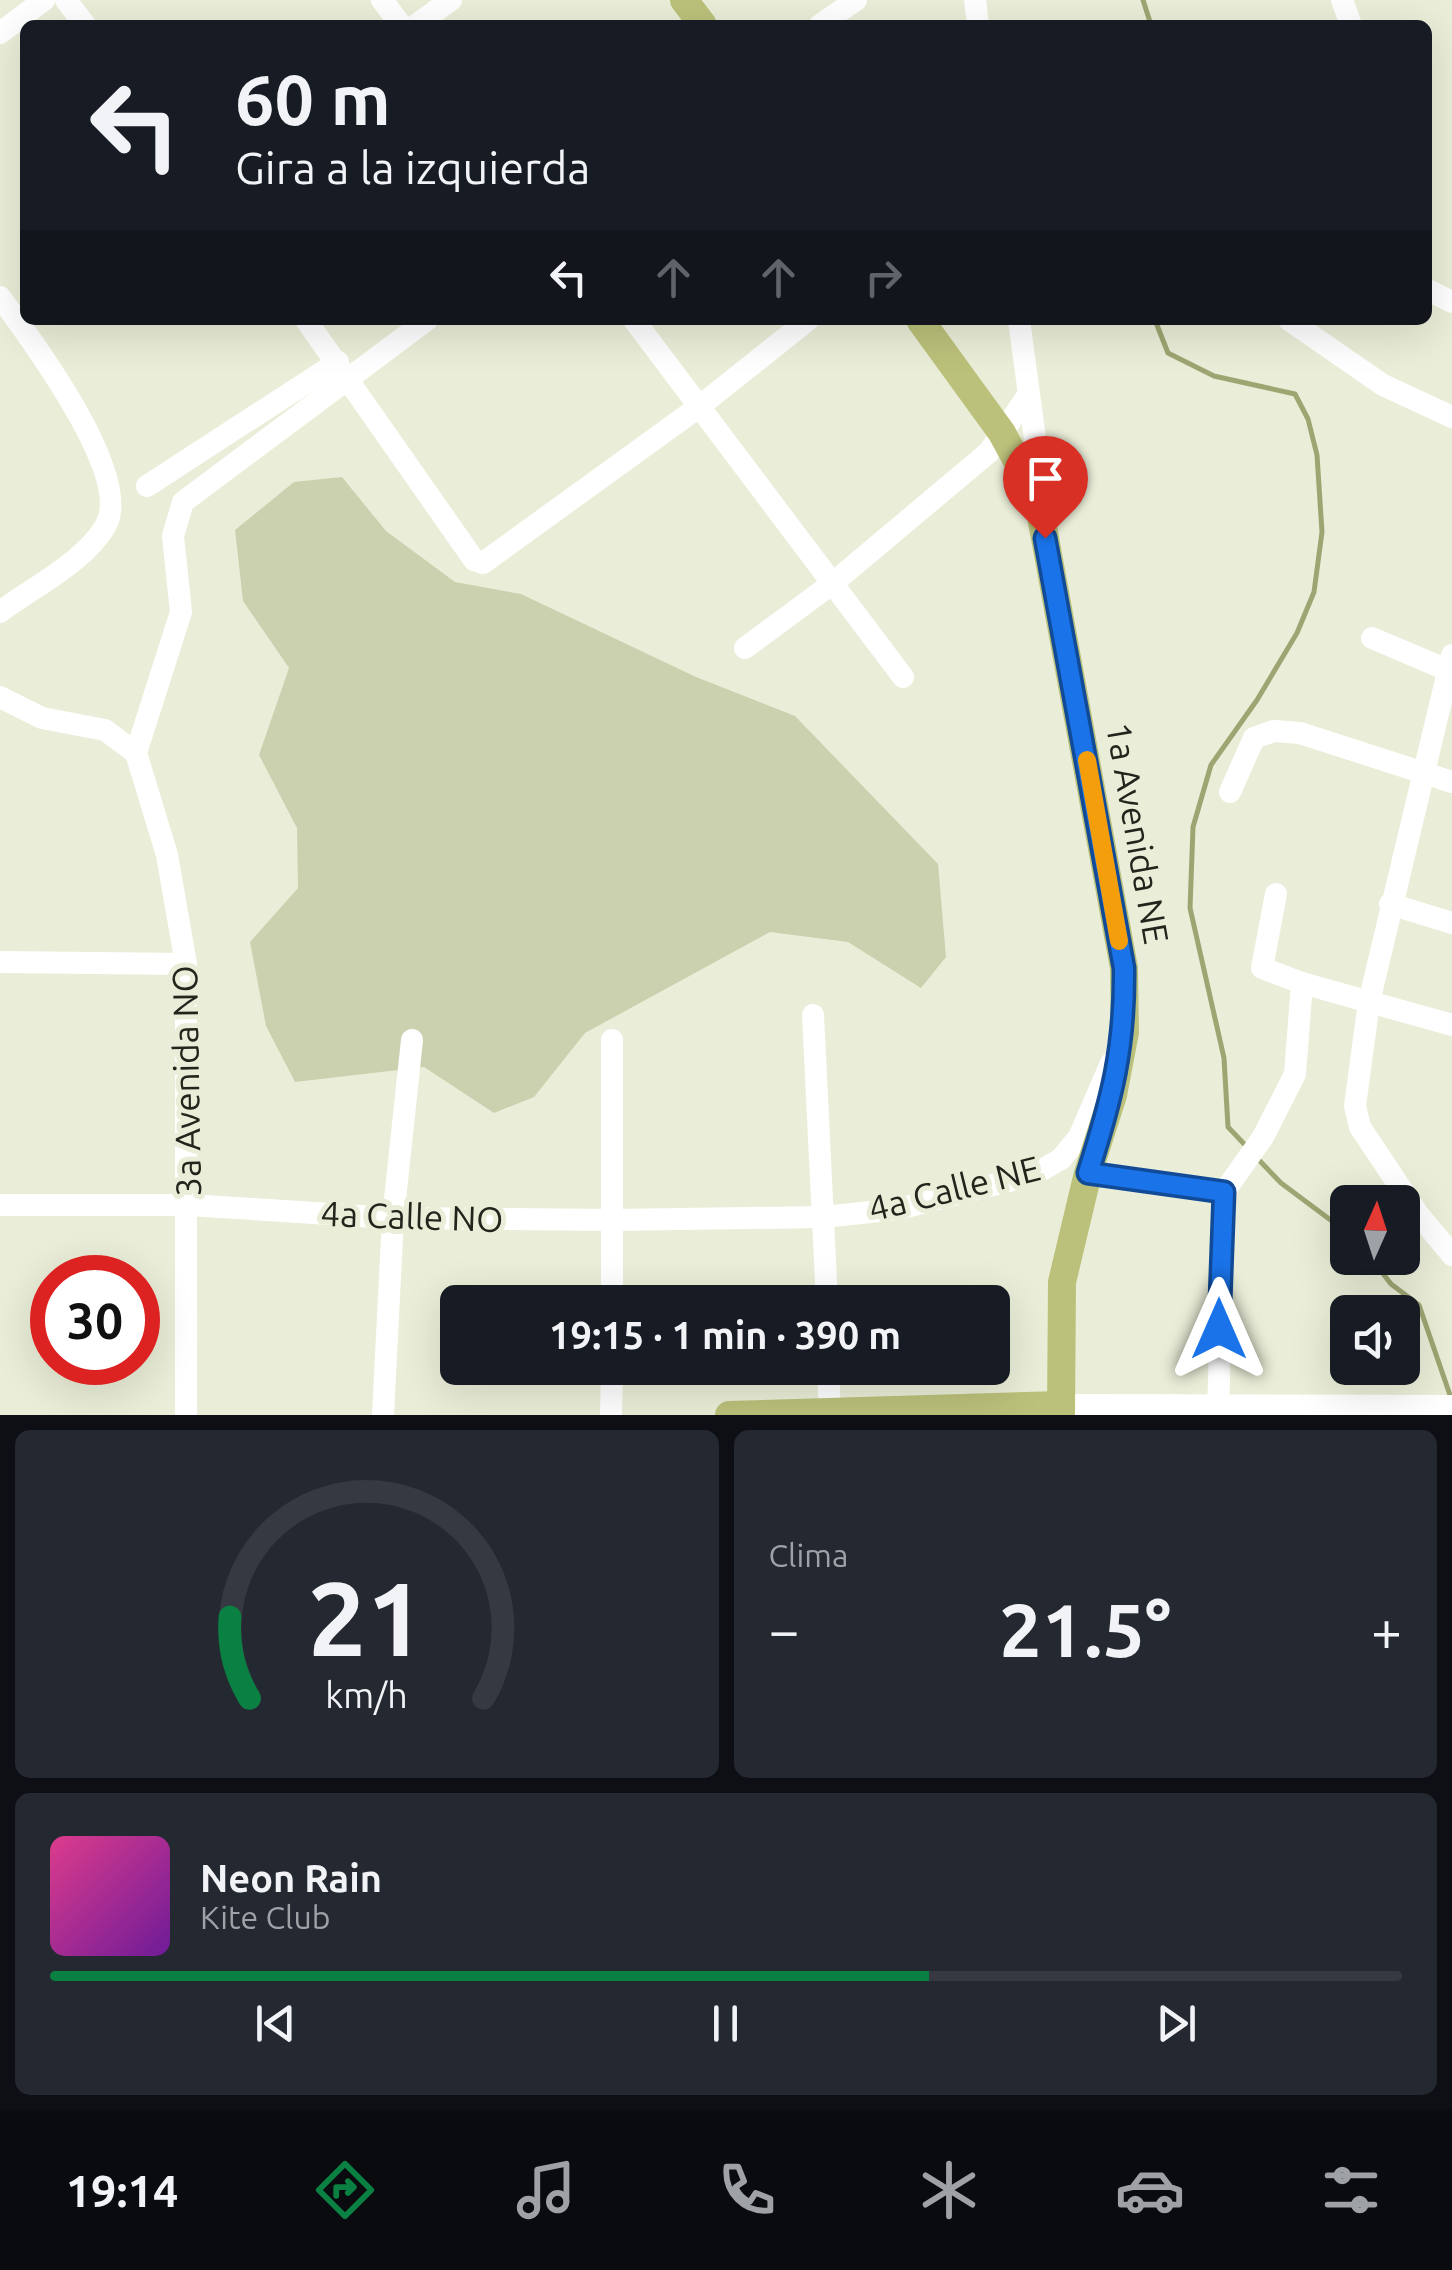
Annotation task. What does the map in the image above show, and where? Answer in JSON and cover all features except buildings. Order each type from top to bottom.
[{"type":"main road","points":[[684,0],[699,20]]},
{"type":"main road","name":"1a Avenida NE","points":[[924,325],[1002,433],[1038,500],[1124,968],[1125,1032],[1062,1282],[1061,1410]]},
{"type":"main road","points":[[729,1415],[1061,1410]]},
{"type":"street","points":[[0,33],[44,0]]},
{"type":"street","points":[[66,0],[81,20]]},
{"type":"street","points":[[382,0],[397,20]]},
{"type":"street","points":[[423,20],[450,0]]},
{"type":"street","points":[[827,20],[856,0]]},
{"type":"street","points":[[0,612],[72,560],[105,528],[114,506],[101,456],[9,310]]},
{"type":"street","points":[[310,325],[474,560],[483,564],[700,406],[802,325]]},
{"type":"street","points":[[147,486],[418,325]]},
{"type":"street","points":[[638,325],[903,677]]},
{"type":"street","points":[[1020,325],[1039,468],[1038,500]]},
{"type":"street","points":[[1296,325],[1383,385],[1452,418]]},
{"type":"street","points":[[0,698],[42,718],[105,730],[136,754],[181,612],[173,536],[183,502],[343,369]]},
{"type":"street","points":[[745,648],[833,582],[989,452],[1028,395]]},
{"type":"street","points":[[1372,638],[1451,666],[1368,1002],[1356,1092],[1360,1127],[1418,1214],[1452,1255]]},
{"type":"street","points":[[1230,792],[1254,738],[1274,731],[1300,733],[1452,782]]},
{"type":"street","name":"3a Avenida NO","points":[[136,754],[167,855],[186,964],[186,1415]]},
{"type":"street","points":[[1276,894],[1262,968],[1452,1025]]},
{"type":"street","points":[[1390,904],[1452,922]]},
{"type":"street","points":[[0,962],[186,964]]},
{"type":"street","points":[[1218,1410],[1224,1192],[1263,1137],[1294,1074],[1302,983]]},
{"type":"street","points":[[813,1015],[826,1285]]},
{"type":"street","name":"4a Calle NE","points":[[824,1217],[898,1208],[1033,1175],[1061,1160],[1079,1137],[1125,1032]]},
{"type":"street","points":[[383,1415],[393,1218],[412,1040]]},
{"type":"street","points":[[612,1040],[612,1285]]},
{"type":"street","points":[[1088,1173],[1224,1192]]},
{"type":"street","name":"4a Calle NO","points":[[0,1205],[189,1205],[393,1218],[824,1217]]},
{"type":"street","points":[[611,1415],[612,1385]]},
{"type":"street","points":[[829,1385],[830,1413]]},
{"type":"street","points":[[1061,1410],[1452,1406]]},
{"type":"green space","points":[[342,477],[386,531],[455,582],[521,594],[696,677],[795,716],[938,864],[946,957],[921,988],[848,942],[770,932],[585,1033],[534,1097],[494,1113],[424,1067],[295,1082],[266,1026],[250,942],[298,888],[297,828],[259,755],[289,668],[243,601],[235,530],[294,482]]},
{"type":"waterway","points":[[1143,0],[1149,20]]},
{"type":"waterway","points":[[1157,325],[1168,353],[1214,376],[1295,394],[1308,419],[1317,455],[1322,532],[1314,592],[1297,633],[1257,700],[1211,765],[1193,827],[1190,908],[1224,1058],[1228,1127],[1247,1147]]},
{"type":"waterway","points":[[1258,1159],[1281,1183],[1330,1220]]},
{"type":"waterway","points":[[1384,1275],[1419,1305],[1451,1398]]},
{"type":"slow traffic","points":[[1087,760],[1119,941]]},
{"type":"route","points":[[1045,538],[1124,968],[1125,1032],[1112,1095],[1088,1173],[1224,1192],[1219,1329]]}]
